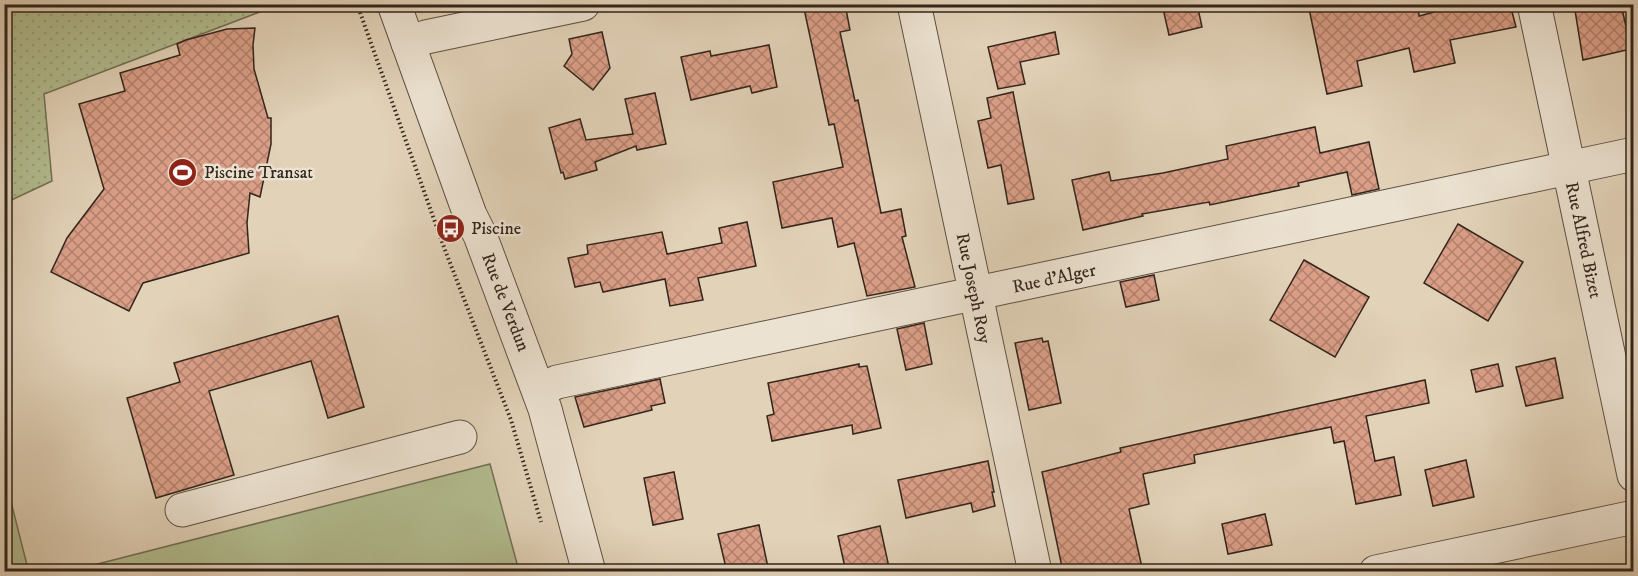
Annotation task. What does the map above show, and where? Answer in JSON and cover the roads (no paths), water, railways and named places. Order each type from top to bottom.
[{"type":"street","name":"Rue de Verdun","points":[[394,4],[470,215],[480,235],[539,390],[589,572]]},
{"type":"street","points":[[408,44],[426,38],[583,4]]},
{"type":"street","name":"Rue Joseph Roy","points":[[914,4],[1035,572]]},
{"type":"street","name":"Rue Alfred Bizet","points":[[1534,4],[1634,475]]},
{"type":"street","name":"Rue d'Alger","points":[[539,390],[557,382],[1634,154]]},
{"type":"street","points":[[182,510],[460,437]]},
{"type":"street","points":[[1376,572],[1634,517]]},
{"type":"place","name":"Piscine Transat","points":[[183,172]]},
{"type":"place","name":"Piscine","points":[[450,228]]}]
